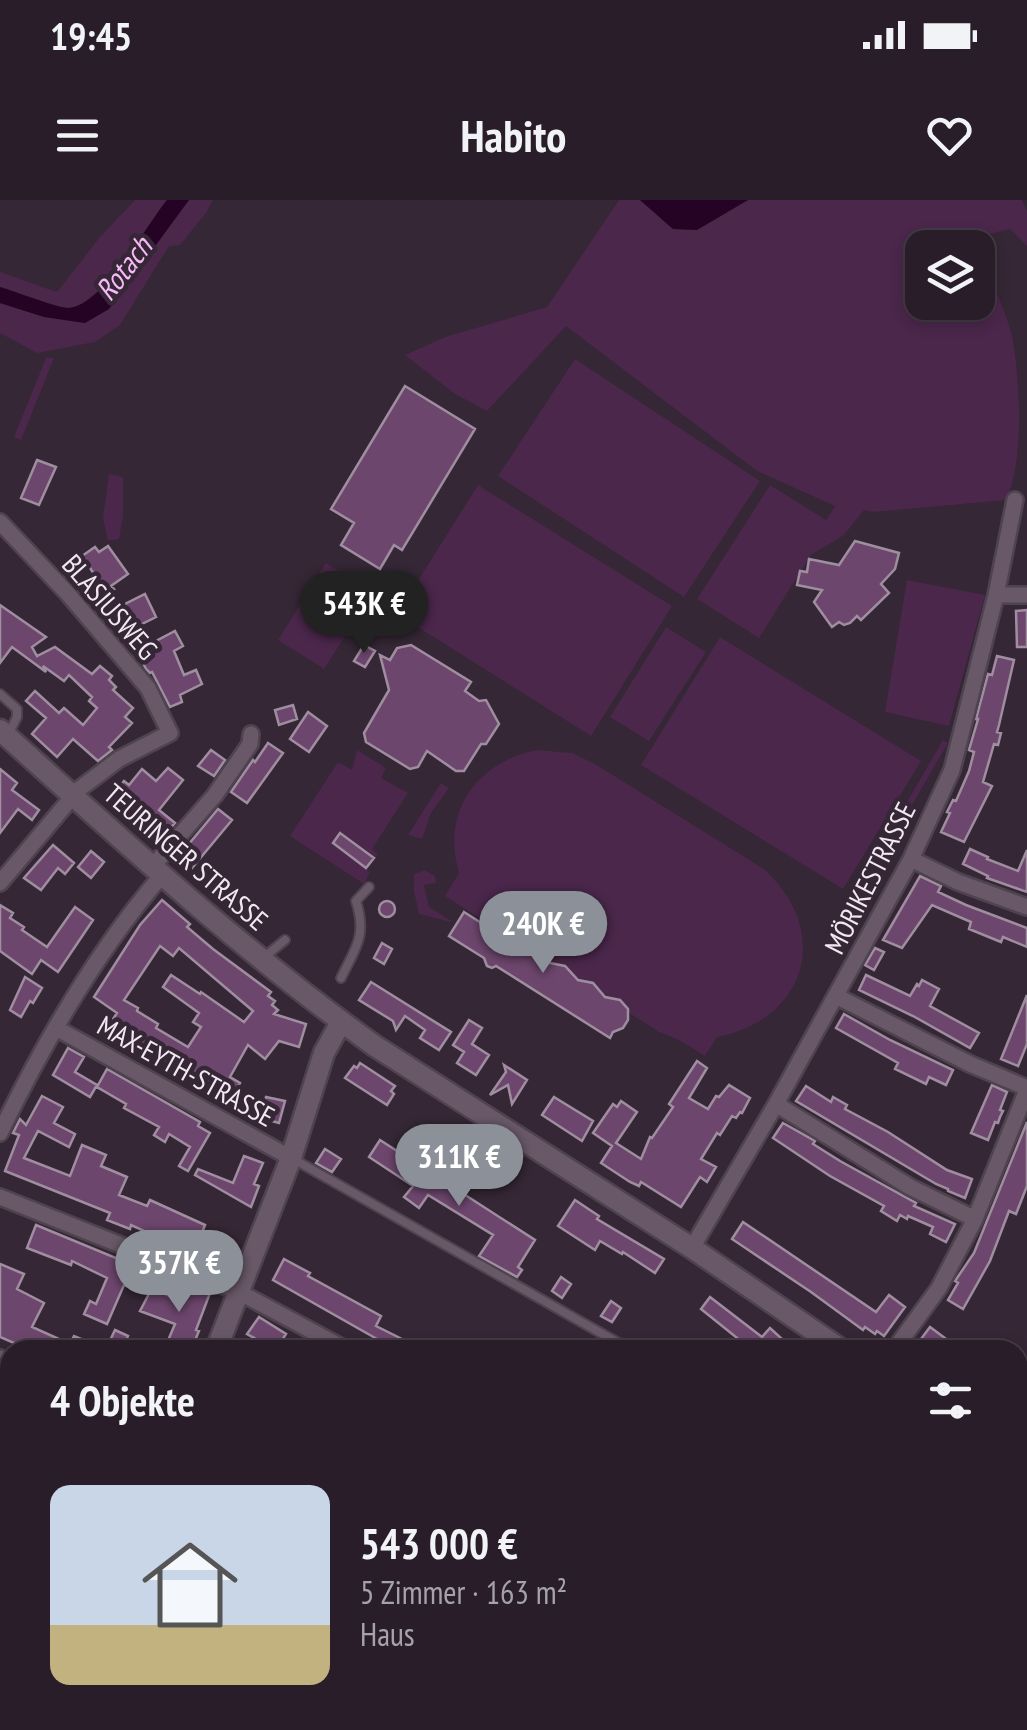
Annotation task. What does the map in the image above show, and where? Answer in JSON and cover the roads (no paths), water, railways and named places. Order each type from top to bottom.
[{"type":"street","name":"MÖRIKESTRASSE","points":[[692,1248],[911,859],[952,770],[996,595],[1015,500]]},
{"type":"street","name":"BLASIUSWEG","points":[[0,522],[148,688],[170,733],[119,759],[73,796]]},
{"type":"street","points":[[996,595],[1027,595]]},
{"type":"street","name":"TEURINGER STRASSE","points":[[4,733],[157,871],[341,1022],[827,1340]]},
{"type":"street","points":[[0,1134],[56,1028],[157,871],[250,744],[250,734]]},
{"type":"street","points":[[0,883],[73,796]]},
{"type":"street","points":[[911,859],[1027,908]]},
{"type":"street","points":[[836,996],[1027,1089],[975,1219],[939,1288],[901,1340]]},
{"type":"street","points":[[220,1340],[291,1158],[324,1053],[341,1022]]},
{"type":"street","name":"MAX-EYTH-STRASSE","points":[[56,1028],[291,1158]]},
{"type":"street","points":[[776,1104],[910,1188],[975,1219]]},
{"type":"street","points":[[0,1197],[239,1292],[328,1340]]},
{"type":"lane","points":[[0,694],[17,709],[17,717],[4,733]]},
{"type":"lane","points":[[341,978],[362,932],[356,902],[369,887]]},
{"type":"lane","points":[[262,958],[286,940]]},
{"type":"lane","points":[[291,1158],[615,1340]]},
{"type":"water","name":"Rotach","points":[[167,200],[189,200],[109,309],[85,323],[44,317],[0,303],[0,287],[63,307],[81,304],[109,280]]},
{"type":"water","points":[[640,200],[748,200],[697,230],[673,229]]}]
